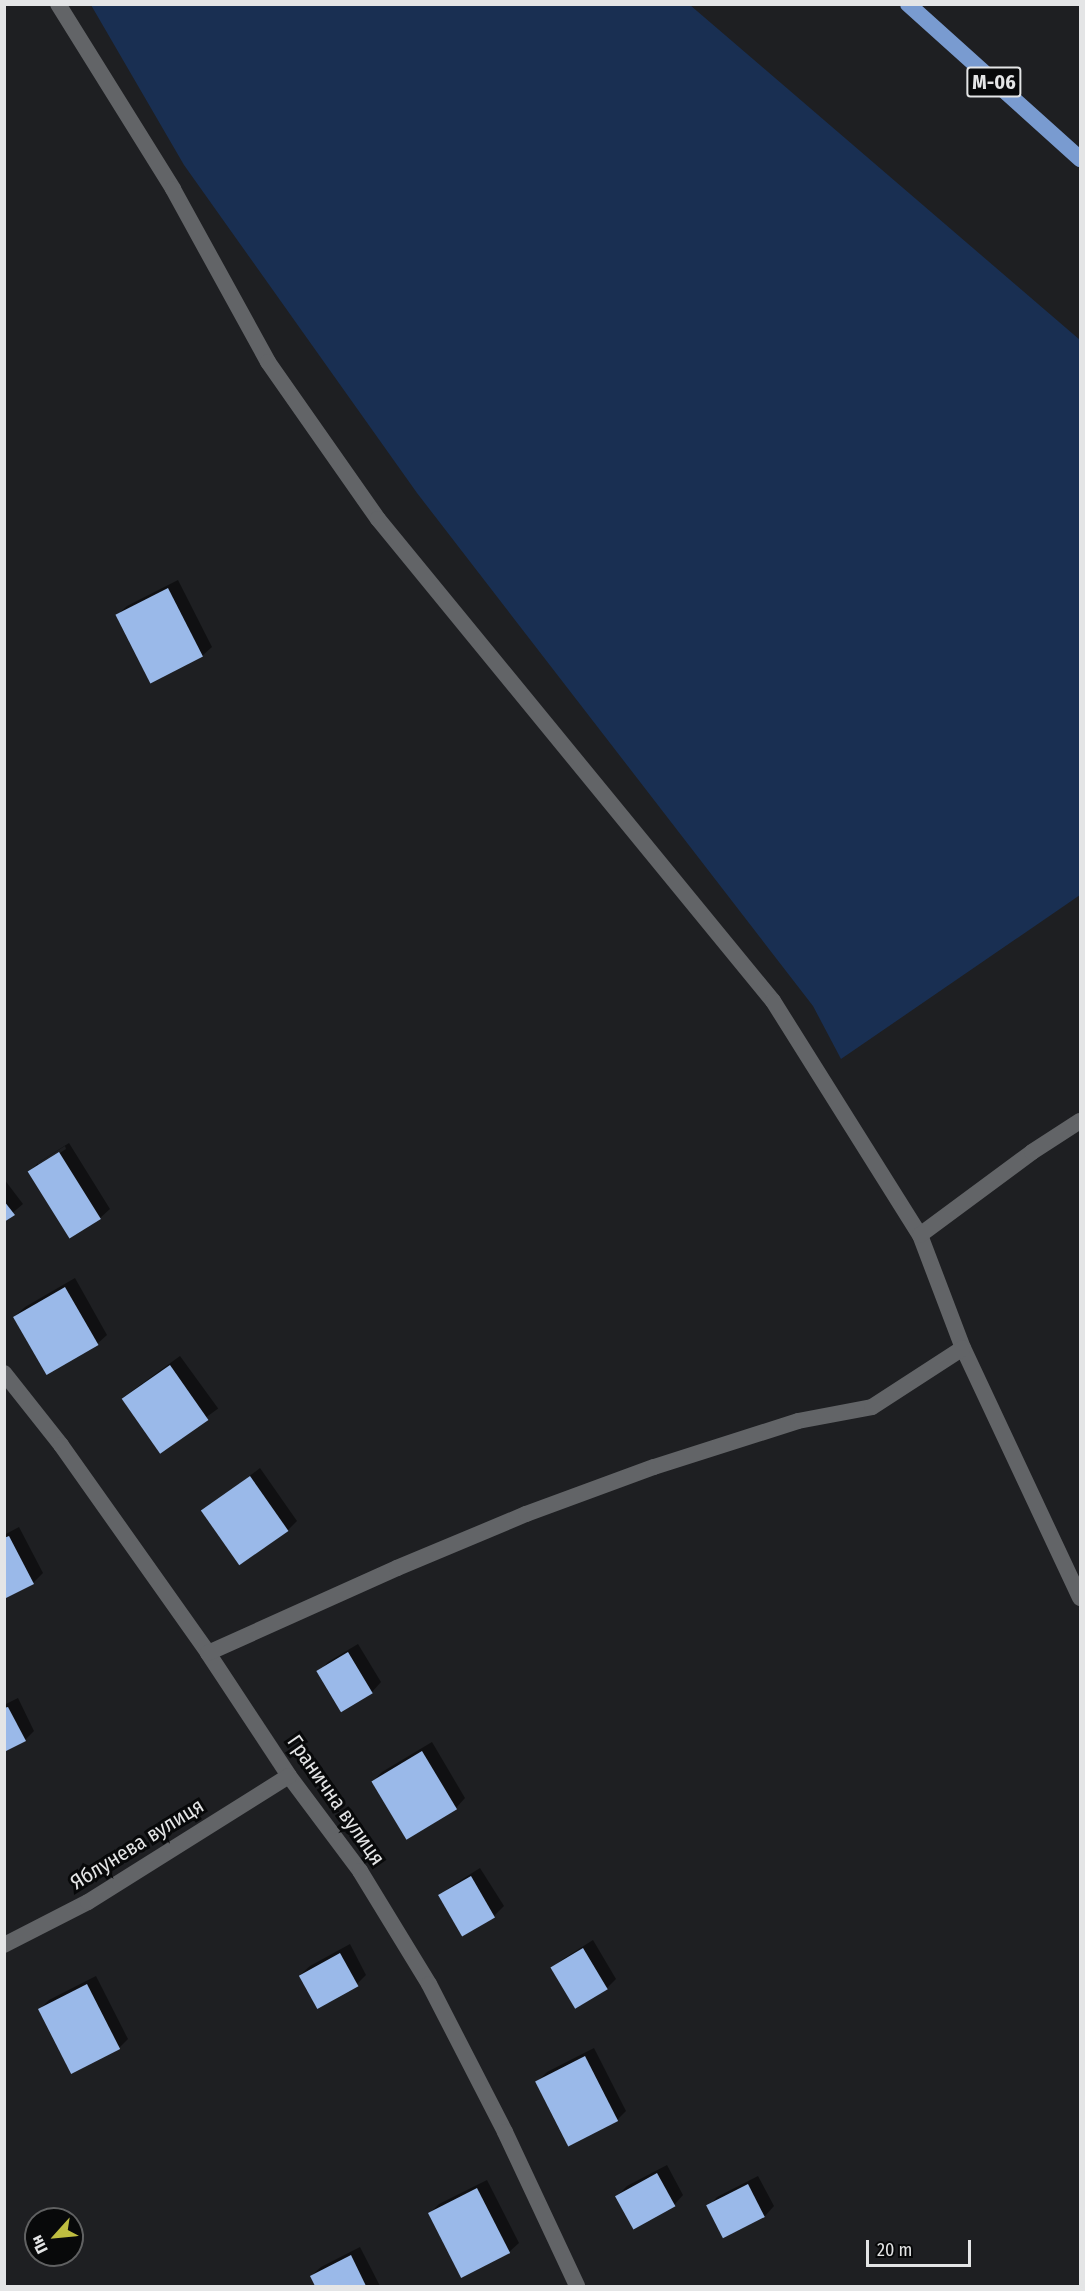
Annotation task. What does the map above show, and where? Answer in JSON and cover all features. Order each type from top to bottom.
[{"type":"highway","name":"М-06","points":[[908,4],[1080,159]]},
{"type":"street","points":[[58,4],[173,189],[268,362],[364,500],[773,1001],[920,1235],[963,1348],[1080,1598]]},
{"type":"street","points":[[920,1235],[1032,1152],[1080,1121]]},
{"type":"street","points":[[208,1653],[397,1568],[526,1514],[654,1467],[798,1421],[872,1407],[963,1348]]},
{"type":"street","name":"Гранична вулиця","points":[[4,1373],[61,1445],[208,1653],[289,1776],[360,1871],[429,1984],[505,2132],[574,2286]]},
{"type":"street","name":"Яблунева вулиця","points":[[4,1944],[88,1902],[289,1776]]},
{"type":"shaded area","points":[[91,5],[690,5],[1080,340],[1080,895],[841,1059],[813,1006],[417,493],[184,165]]},
{"type":"building","points":[[168,588],[203,657],[150,683],[115,615]]},
{"type":"building","points":[[59,1152],[101,1219],[69,1239],[28,1172]]},
{"type":"building","points":[[4,1201],[15,1215],[4,1222]]},
{"type":"building","points":[[65,1287],[98,1345],[47,1375],[13,1317]]},
{"type":"building","points":[[170,1365],[208,1420],[160,1454],[122,1399]]},
{"type":"building","points":[[250,1476],[288,1531],[239,1565],[201,1510]]},
{"type":"building","points":[[9,1536],[34,1584],[4,1599],[4,1538]]},
{"type":"building","points":[[348,1652],[373,1693],[341,1712],[316,1671]]},
{"type":"building","points":[[8,1707],[26,1741],[4,1752],[4,1708]]},
{"type":"building","points":[[422,1751],[457,1809],[406,1840],[371,1781]]},
{"type":"building","points":[[471,1876],[495,1918],[462,1937],[438,1895]]},
{"type":"building","points":[[583,1948],[608,1989],[575,2009],[550,1968]]},
{"type":"building","points":[[340,1953],[358,1986],[317,2009],[299,1976]]},
{"type":"building","points":[[87,1984],[120,2049],[71,2074],[38,2009]]},
{"type":"building","points":[[585,2056],[618,2121],[568,2146],[535,2081]]},
{"type":"building","points":[[657,2173],[675,2206],[633,2230],[615,2196]]},
{"type":"building","points":[[748,2184],[765,2217],[723,2238],[706,2205]]},
{"type":"building","points":[[477,2188],[510,2253],[461,2278],[428,2213]]},
{"type":"building","points":[[351,2255],[366,2286],[315,2286],[310,2276]]}]
